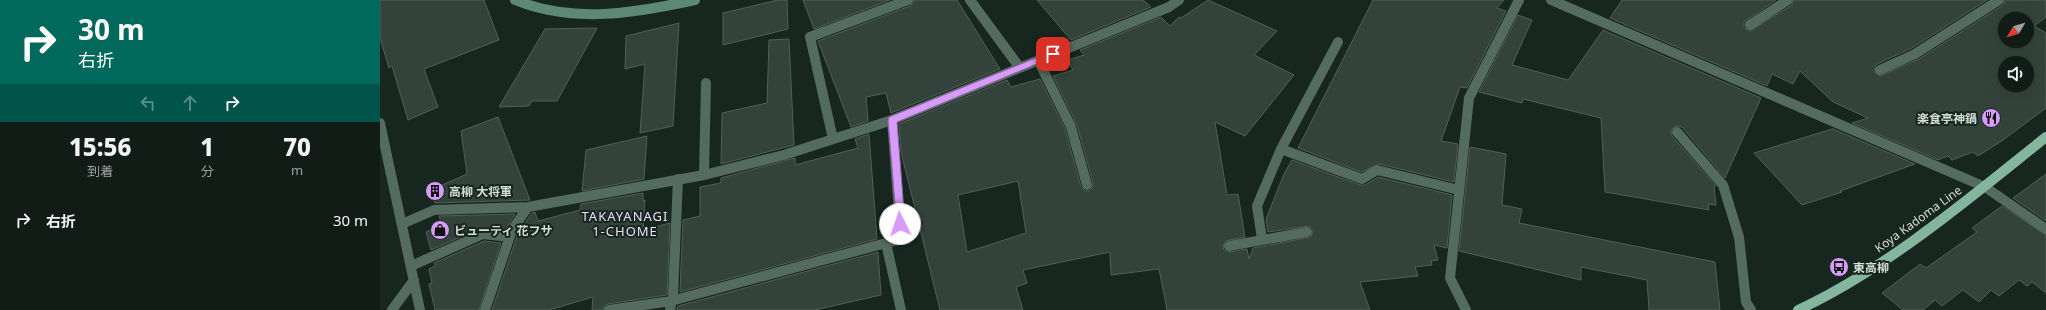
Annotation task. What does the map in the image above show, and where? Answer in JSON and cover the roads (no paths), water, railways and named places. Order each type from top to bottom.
[{"type":"main road","name":"Koya Kadoma Line","points":[[1798,310],[1852,281],[1984,187],[2046,137]]},
{"type":"street","points":[[833,139],[810,37],[908,0]]},
{"type":"street","points":[[970,0],[1020,68]]},
{"type":"street","points":[[402,224],[434,210],[528,207],[704,175],[784,155],[892,120],[1169,7],[1179,0]]},
{"type":"street","points":[[1466,310],[1450,278],[1469,98],[1520,0]]},
{"type":"street","points":[[1551,0],[1984,187],[2046,229]]},
{"type":"street","points":[[1750,25],[1788,0]]},
{"type":"street","points":[[1880,70],[1915,54],[1999,0]]},
{"type":"street","points":[[1262,239],[1257,206],[1281,149],[1338,42]]},
{"type":"street","points":[[1038,60],[1072,127],[1087,185]]},
{"type":"street","points":[[704,175],[706,82]]},
{"type":"street","points":[[609,310],[671,305],[901,239],[892,120]]},
{"type":"street","points":[[381,130],[420,310]]},
{"type":"street","points":[[1677,132],[1722,185],[1739,237],[1746,302],[1751,310]]},
{"type":"street","points":[[1281,149],[1362,179],[1377,170],[1459,190]]},
{"type":"street","points":[[671,305],[678,179]]},
{"type":"street","points":[[485,310],[512,230],[528,207]]},
{"type":"street","points":[[1229,246],[1307,232]]},
{"type":"street","points":[[411,266],[483,234],[510,237]]},
{"type":"street","points":[[886,243],[901,310]]},
{"type":"street","points":[[392,310],[414,280]]},
{"type":"waterway","points":[[515,0],[559,12],[582,14],[627,12],[695,0]]},
{"type":"place","name":"楽食亭神鍋","points":[[1991,118]]},
{"type":"place","name":"高柳 大将軍","points":[[435,191]]},
{"type":"place","name":"ビューティ 花フサ","points":[[440,230]]},
{"type":"place","name":"東高柳","points":[[1839,267]]},
{"type":"district","name":"TAKAYANAGI 1-CHOME","points":[[625,224]]}]
